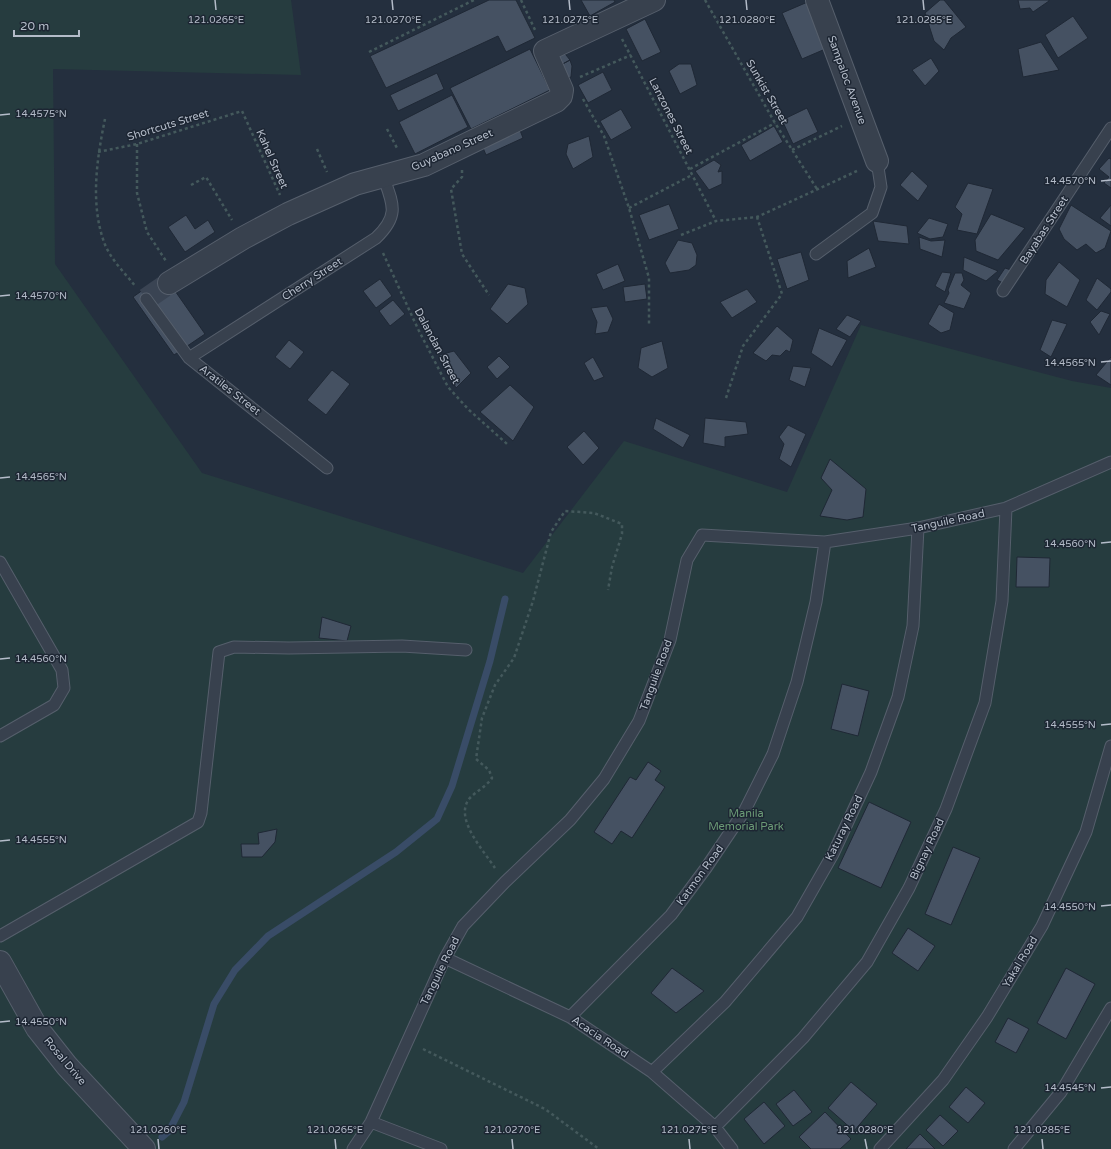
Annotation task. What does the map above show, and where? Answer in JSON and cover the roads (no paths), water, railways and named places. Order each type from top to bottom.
[{"type":"street","name":"Guyabano Street","points":[[173,281],[243,238],[336,191],[360,182],[424,165],[462,148],[556,101],[561,96],[561,84],[545,51],[654,0]]},
{"type":"street","name":"Sampaloc Avenue","points":[[816,0],[877,161]]},
{"type":"street","name":"Rosal Drive","points":[[0,962],[37,1028],[67,1066],[144,1149]]},
{"type":"lane","name":"Bayabas Street","points":[[1003,292],[1111,128]]},
{"type":"lane","points":[[816,254],[872,213],[881,187],[877,161]]},
{"type":"lane","name":"Cherry Street","points":[[189,358],[376,238],[387,228],[393,208],[383,176]]},
{"type":"lane","name":"Aratiles Street","points":[[143,295],[189,358],[327,468]]},
{"type":"lane","name":"Tanguile Road","points":[[353,1149],[371,1122],[445,958],[463,926],[505,882],[570,820],[604,779],[639,721],[670,640],[687,560],[702,535],[825,542],[918,528],[1006,508],[1111,462]]},
{"type":"lane","name":"Bignay Road","points":[[715,1127],[803,1038],[867,962],[909,888],[946,809],[985,703],[1002,601],[1006,508]]},
{"type":"lane","name":"Katuray Road","points":[[652,1072],[725,1002],[796,917],[833,854],[871,772],[898,697],[913,626],[918,528]]},
{"type":"lane","name":"Katmon Road","points":[[570,1017],[671,915],[706,868],[745,810],[773,754],[797,682],[816,602],[825,542]]},
{"type":"lane","points":[[0,562],[62,670],[64,688],[54,705],[0,736]]},
{"type":"lane","points":[[0,936],[198,822],[201,813],[219,652],[234,647],[290,648],[402,646],[466,650]]},
{"type":"lane","name":"Yakal Road","points":[[880,1149],[943,1080],[987,1017],[1042,926],[1086,832],[1111,746]]},
{"type":"lane","name":"Acacia Road","points":[[445,958],[570,1017],[652,1072],[715,1127],[732,1149]]},
{"type":"lane","points":[[1014,1149],[1061,1092],[1111,1008]]},
{"type":"lane","points":[[371,1122],[441,1149]]},
{"type":"waterway","points":[[162,1137],[169,1131],[184,1102],[214,1004],[235,970],[268,936],[396,852],[437,819],[452,786],[490,661],[505,599]]},
{"type":"tunnel","points":[[146,299],[169,283]]},
{"type":"park label","name":"Manila Memorial Park","points":[[746,819]]}]
